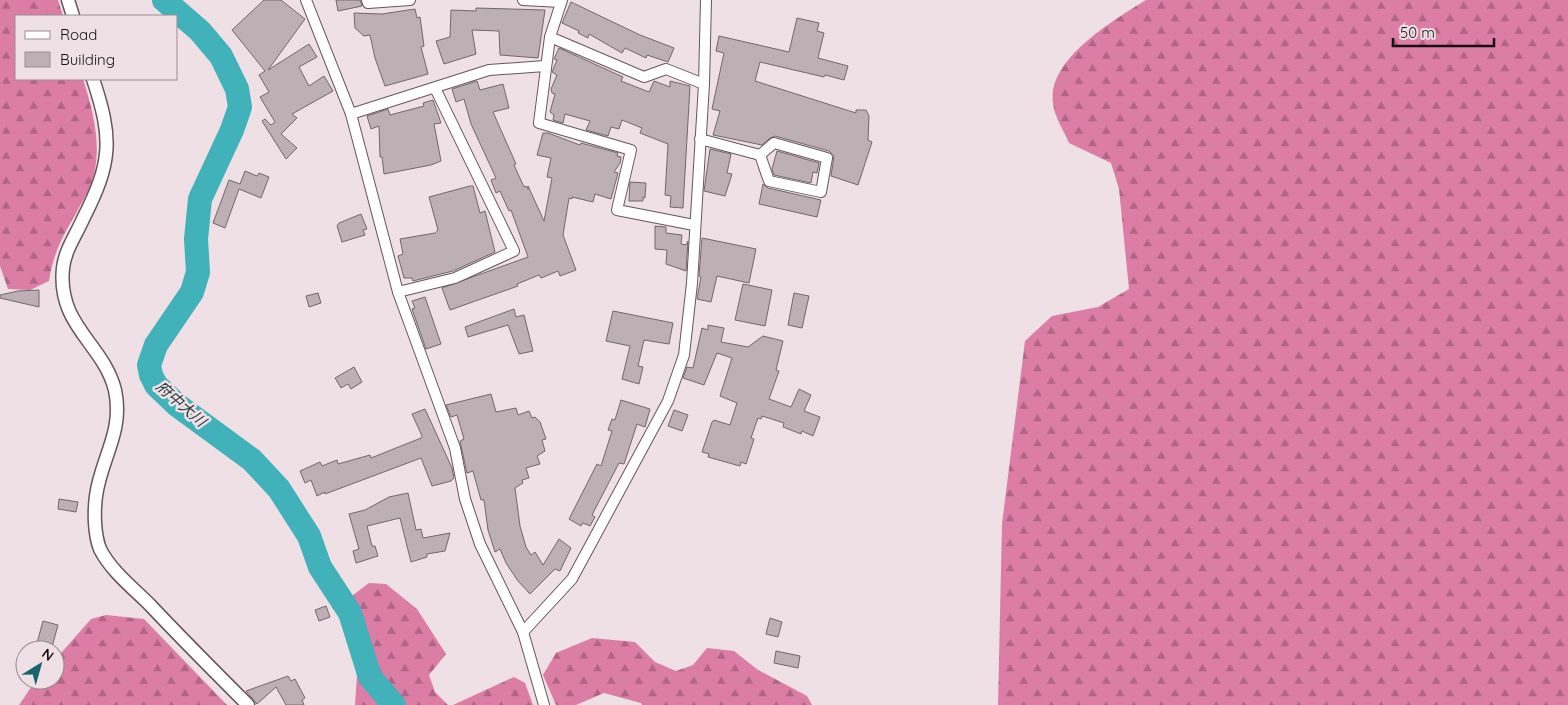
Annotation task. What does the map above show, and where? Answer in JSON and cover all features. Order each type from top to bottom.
[{"type":"street","points":[[68,0],[73,15]]},
{"type":"street","points":[[306,0],[351,114],[398,292],[455,448],[465,499],[480,544],[523,632],[544,705]]},
{"type":"street","points":[[367,0],[368,3],[410,0]]},
{"type":"street","points":[[523,0],[562,1],[550,36],[539,123],[631,150],[616,210],[694,225]]},
{"type":"street","points":[[523,632],[572,579],[668,401],[684,355],[692,283],[704,84],[706,0]]},
{"type":"street","points":[[550,36],[644,77],[666,69],[704,84]]},
{"type":"street","points":[[351,114],[435,88],[458,78],[489,70],[545,66]]},
{"type":"street","points":[[93,80],[108,130],[108,152],[104,173],[68,250],[63,266],[63,286],[72,319],[106,368],[114,387],[118,404],[117,429],[96,496],[96,522],[100,548],[126,581],[248,705]]},
{"type":"street","points":[[398,292],[455,278],[514,251],[435,88]]},
{"type":"street","points":[[700,139],[760,155]]},
{"type":"street","points":[[774,144],[827,158],[821,192],[769,181],[760,155],[774,144]]},
{"type":"green space","points":[[0,0],[58,0],[63,15],[15,15],[15,80],[83,80],[91,106],[96,135],[96,163],[93,177],[88,191],[59,244],[49,281],[30,290],[8,289],[0,266]]},
{"type":"green space","points":[[1146,0],[1568,0],[1568,705],[998,705],[1002,524],[1025,341],[1052,316],[1098,307],[1129,289],[1119,189],[1111,163],[1069,143],[1054,108],[1054,87],[1060,71],[1085,42],[1117,18]]},
{"type":"green space","points":[[369,583],[386,584],[417,609],[446,654],[429,675],[435,692],[448,705],[355,705],[357,676],[350,638],[348,599]]},
{"type":"green space","points":[[106,615],[144,619],[227,705],[19,705],[29,690],[65,690],[65,649],[91,619]]},
{"type":"green space","points":[[592,638],[635,642],[655,662],[676,671],[693,665],[707,648],[734,651],[758,670],[807,696],[812,705],[642,705],[641,703],[604,693],[576,705],[556,705],[543,675],[556,653]]},
{"type":"green space","points":[[514,677],[525,683],[533,705],[453,705]]},
{"type":"building","points":[[264,0],[281,0],[305,19],[268,70],[309,44],[317,57],[299,67],[309,86],[324,76],[333,91],[292,114],[297,118],[281,134],[297,148],[286,159],[262,121],[265,119],[271,125],[275,122],[260,97],[269,92],[259,75],[265,71],[232,30]]},
{"type":"building","points":[[336,0],[360,0],[362,6],[338,11]]},
{"type":"building","points":[[571,2],[640,35],[674,48],[668,62],[647,55],[646,58],[625,48],[622,53],[589,34],[588,38],[578,33],[579,31],[562,23]]},
{"type":"building","points":[[476,8],[545,10],[538,58],[500,55],[499,31],[472,30],[476,54],[444,64],[436,41],[450,37],[451,10],[476,11]]},
{"type":"building","points":[[415,9],[417,18],[420,17],[424,46],[421,47],[428,74],[385,86],[375,58],[370,35],[364,36],[355,28],[354,13],[382,14]]},
{"type":"building","points":[[797,18],[819,23],[817,31],[824,33],[818,58],[848,66],[844,80],[760,62],[755,81],[856,113],[856,110],[866,110],[869,116],[868,140],[872,142],[858,185],[831,176],[834,156],[829,151],[775,136],[762,145],[713,135],[720,111],[712,109],[724,53],[716,51],[719,36],[789,52]]},
{"type":"building","points":[[559,48],[623,77],[621,81],[649,92],[654,81],[670,87],[670,81],[690,86],[683,208],[670,207],[671,196],[665,195],[668,144],[640,133],[642,128],[622,120],[619,129],[611,127],[608,136],[586,130],[590,121],[565,114],[563,123],[553,120],[554,115],[550,112],[555,94],[552,93],[551,89],[557,75],[552,72],[557,60],[554,59]]},
{"type":"building","points":[[477,81],[480,90],[503,84],[509,108],[493,112],[524,187],[526,186],[528,189],[528,186],[544,221],[552,178],[547,177],[551,158],[537,155],[543,133],[548,133],[580,145],[581,143],[618,153],[617,156],[621,157],[620,163],[614,172],[618,173],[611,199],[595,194],[593,202],[569,198],[563,235],[576,270],[560,276],[558,271],[541,278],[539,275],[517,284],[518,286],[450,310],[442,288],[528,257],[511,210],[509,211],[500,191],[496,193],[491,180],[496,178],[471,124],[464,99],[456,102],[452,89]]},
{"type":"building","points":[[433,100],[441,123],[434,124],[441,161],[431,165],[384,174],[382,157],[380,157],[379,126],[371,129],[367,116],[388,109],[390,115],[424,106],[423,103]]},
{"type":"building","points":[[710,149],[731,154],[727,173],[732,174],[725,196],[704,191]]},
{"type":"building","points":[[777,151],[819,163],[817,173],[813,172],[811,183],[774,175],[772,169]]},
{"type":"building","points":[[245,171],[257,176],[259,173],[269,177],[261,198],[239,189],[225,228],[213,223],[229,180],[240,184]]},
{"type":"building","points":[[630,182],[646,183],[643,201],[629,201]]},
{"type":"building","points":[[763,184],[768,188],[821,200],[817,217],[759,204]]},
{"type":"building","points":[[473,186],[480,213],[485,211],[495,252],[453,271],[413,281],[412,278],[404,278],[398,256],[403,254],[400,239],[435,233],[438,230],[429,197]]},
{"type":"building","points":[[361,214],[367,229],[363,230],[365,235],[342,242],[337,226],[339,223]]},
{"type":"building","points":[[655,226],[666,227],[666,233],[682,235],[681,244],[686,245],[688,241],[686,271],[666,264],[667,250],[655,249]]},
{"type":"building","points":[[702,238],[756,249],[749,283],[717,276],[711,302],[697,299],[701,277],[699,276]]},
{"type":"building","points":[[743,284],[772,290],[765,326],[735,320]]},
{"type":"building","points":[[39,290],[39,307],[0,298],[0,295],[18,291]]},
{"type":"building","points":[[318,293],[321,303],[309,307],[306,296]]},
{"type":"building","points":[[794,293],[809,296],[802,328],[788,325]]},
{"type":"building","points":[[425,297],[441,344],[426,349],[412,309],[415,308],[412,301]]},
{"type":"building","points":[[514,309],[516,317],[524,315],[533,351],[519,354],[508,325],[468,337],[465,327]]},
{"type":"building","points":[[613,311],[673,323],[669,344],[644,340],[638,366],[643,367],[639,384],[622,379],[630,346],[606,341]]},
{"type":"building","points":[[708,325],[724,328],[721,342],[748,347],[763,336],[783,341],[776,370],[779,371],[769,399],[791,407],[799,389],[811,395],[804,411],[820,417],[813,436],[802,431],[801,434],[783,427],[784,423],[762,416],[761,419],[758,418],[751,438],[754,439],[746,464],[741,462],[740,466],[708,457],[709,454],[702,452],[712,422],[714,420],[730,425],[737,403],[720,396],[732,358],[717,353],[704,385],[683,378],[687,367],[693,368],[702,328],[708,330]]},
{"type":"building","points":[[354,367],[362,382],[351,389],[348,384],[341,388],[335,378]]},
{"type":"building","points":[[491,394],[496,412],[516,408],[518,415],[529,411],[532,418],[535,417],[540,422],[546,439],[542,440],[545,451],[537,456],[540,464],[526,468],[529,478],[522,480],[523,483],[515,488],[520,526],[526,547],[531,555],[535,552],[543,565],[559,539],[571,548],[560,571],[555,569],[530,594],[518,581],[506,563],[500,549],[495,552],[488,530],[484,500],[481,500],[473,471],[467,473],[460,441],[464,439],[457,415],[451,417],[446,405]]},
{"type":"building","points":[[621,400],[650,409],[645,427],[637,424],[624,464],[619,463],[592,515],[595,517],[590,526],[583,523],[581,526],[569,519],[597,464],[601,466],[612,431],[608,430],[612,419],[615,420]]},
{"type":"building","points":[[425,409],[452,468],[454,478],[451,481],[432,486],[421,458],[317,496],[311,480],[305,483],[300,471],[320,462],[322,466],[337,460],[338,464],[370,455],[371,458],[421,438],[422,436],[412,414]]},
{"type":"building","points":[[674,410],[688,415],[682,431],[668,426]]},
{"type":"building","points":[[408,493],[416,530],[421,529],[423,538],[450,533],[445,551],[427,554],[427,557],[411,562],[400,518],[367,526],[372,546],[375,546],[378,556],[356,563],[353,551],[359,549],[349,514],[365,510],[389,497]]},
{"type":"building","points":[[59,499],[78,502],[76,512],[58,509]]},
{"type":"building","points":[[326,606],[330,617],[319,621],[315,610]]},
{"type":"building","points":[[770,618],[782,622],[778,637],[766,634]]},
{"type":"building","points":[[43,621],[58,625],[54,640],[38,640]]},
{"type":"building","points":[[776,651],[800,656],[798,668],[774,663]]},
{"type":"building","points":[[288,676],[291,681],[295,679],[305,698],[302,700],[304,705],[286,705],[276,687],[257,704],[246,691]]},
{"type":"waterway","name":"府中大川","points":[[164,0],[200,31],[221,56],[237,89],[240,107],[232,130],[200,199],[196,239],[198,272],[192,292],[156,345],[149,365],[151,375],[156,385],[177,405],[252,460],[279,489],[309,536],[320,567],[350,613],[370,677],[394,705]]}]
